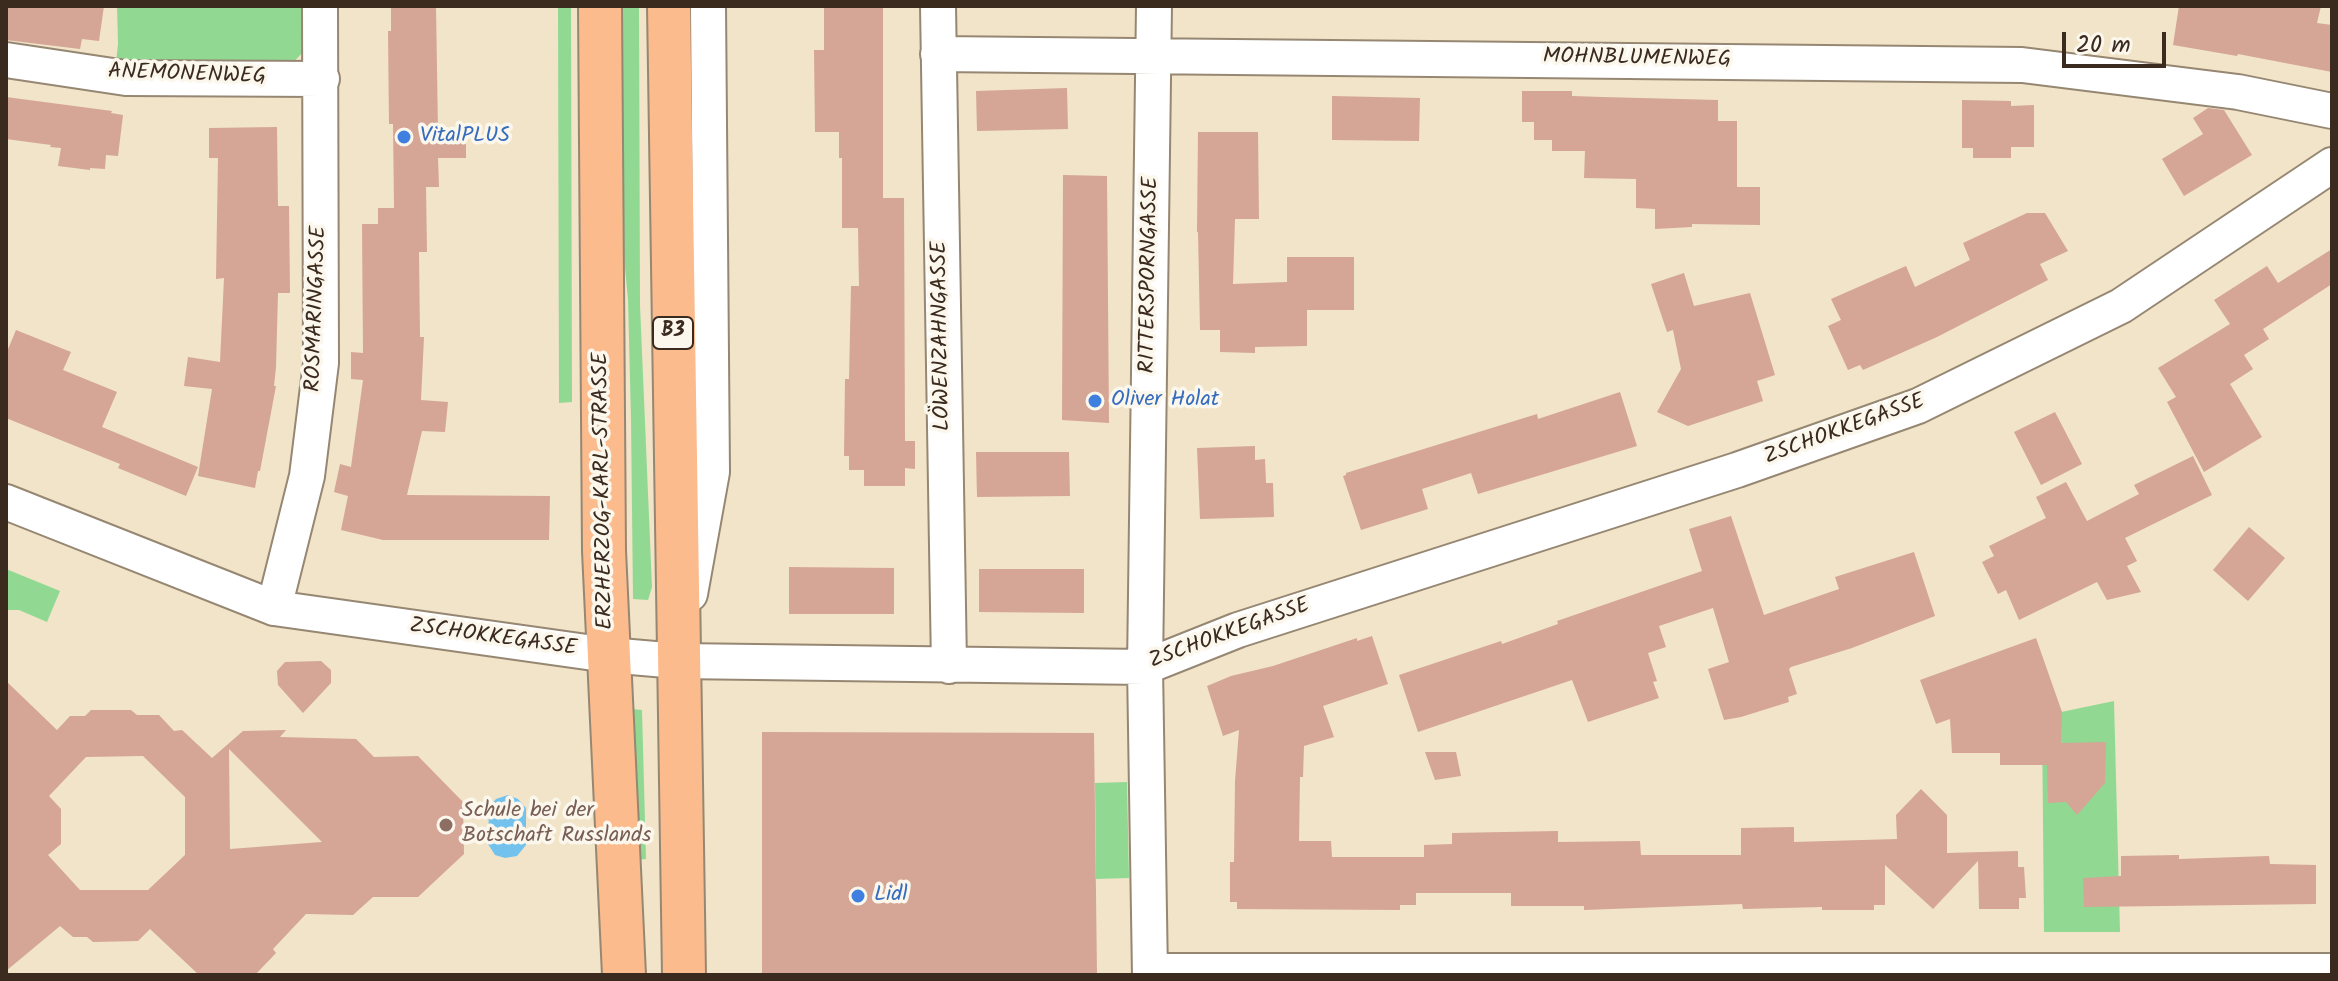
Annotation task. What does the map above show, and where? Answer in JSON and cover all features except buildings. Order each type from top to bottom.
[{"type":"main road","name":"ERZHERZOG-KARL-STRASSE","points":[[600,6],[604,551],[624,975]]},
{"type":"main road","name":"B3","points":[[669,6],[684,975]]},
{"type":"street","name":"ROSMARINGASSE","points":[[274,608],[307,476],[321,363],[320,6]]},
{"type":"street","points":[[678,661],[712,472],[708,6]]},
{"type":"street","name":"LÖWENZAHNGASSE","points":[[938,6],[949,666]]},
{"type":"street","name":"RITTERSPORNGASSE","points":[[1150,973],[1145,667],[1154,6]]},
{"type":"street","name":"MOHNBLUMENWEG","points":[[938,54],[2022,65],[2238,92],[2332,111]]},
{"type":"street","name":"ANEMONENWEG","points":[[6,60],[126,78],[322,79]]},
{"type":"street","name":"ZSCHOKKEGASSE","points":[[6,502],[274,608],[608,655],[678,661],[1145,667],[1238,630],[1722,475],[1918,406],[2121,306],[2332,165]]},
{"type":"street","points":[[1150,973],[2332,971]]},
{"type":"green space","points":[[117,6],[303,6],[303,52],[286,70],[116,62]]},
{"type":"green space","points":[[558,6],[571,6],[572,402],[559,403]]},
{"type":"green space","points":[[618,6],[639,6],[640,305],[652,587],[648,600],[633,599],[628,300],[621,224]]},
{"type":"green space","points":[[6,569],[60,591],[47,622],[19,610],[6,610]]},
{"type":"green space","points":[[2114,701],[2120,932],[2044,932],[2042,716]]},
{"type":"green space","points":[[632,709],[642,710],[646,859],[635,860]]},
{"type":"green space","points":[[1127,782],[1129,878],[1096,879],[1095,783]]},
{"type":"water","points":[[508,795],[518,799],[526,808],[526,845],[517,856],[505,858],[495,855],[488,844],[489,807],[496,799]]},
{"type":"place","name":"VitalPLUS","points":[[404,137]]},
{"type":"place","name":"Oliver Holat","points":[[1095,401]]},
{"type":"place","name":"Schule bei der Botschaft Russlands","points":[[446,825]]},
{"type":"place","name":"Lidl","points":[[858,896]]}]
